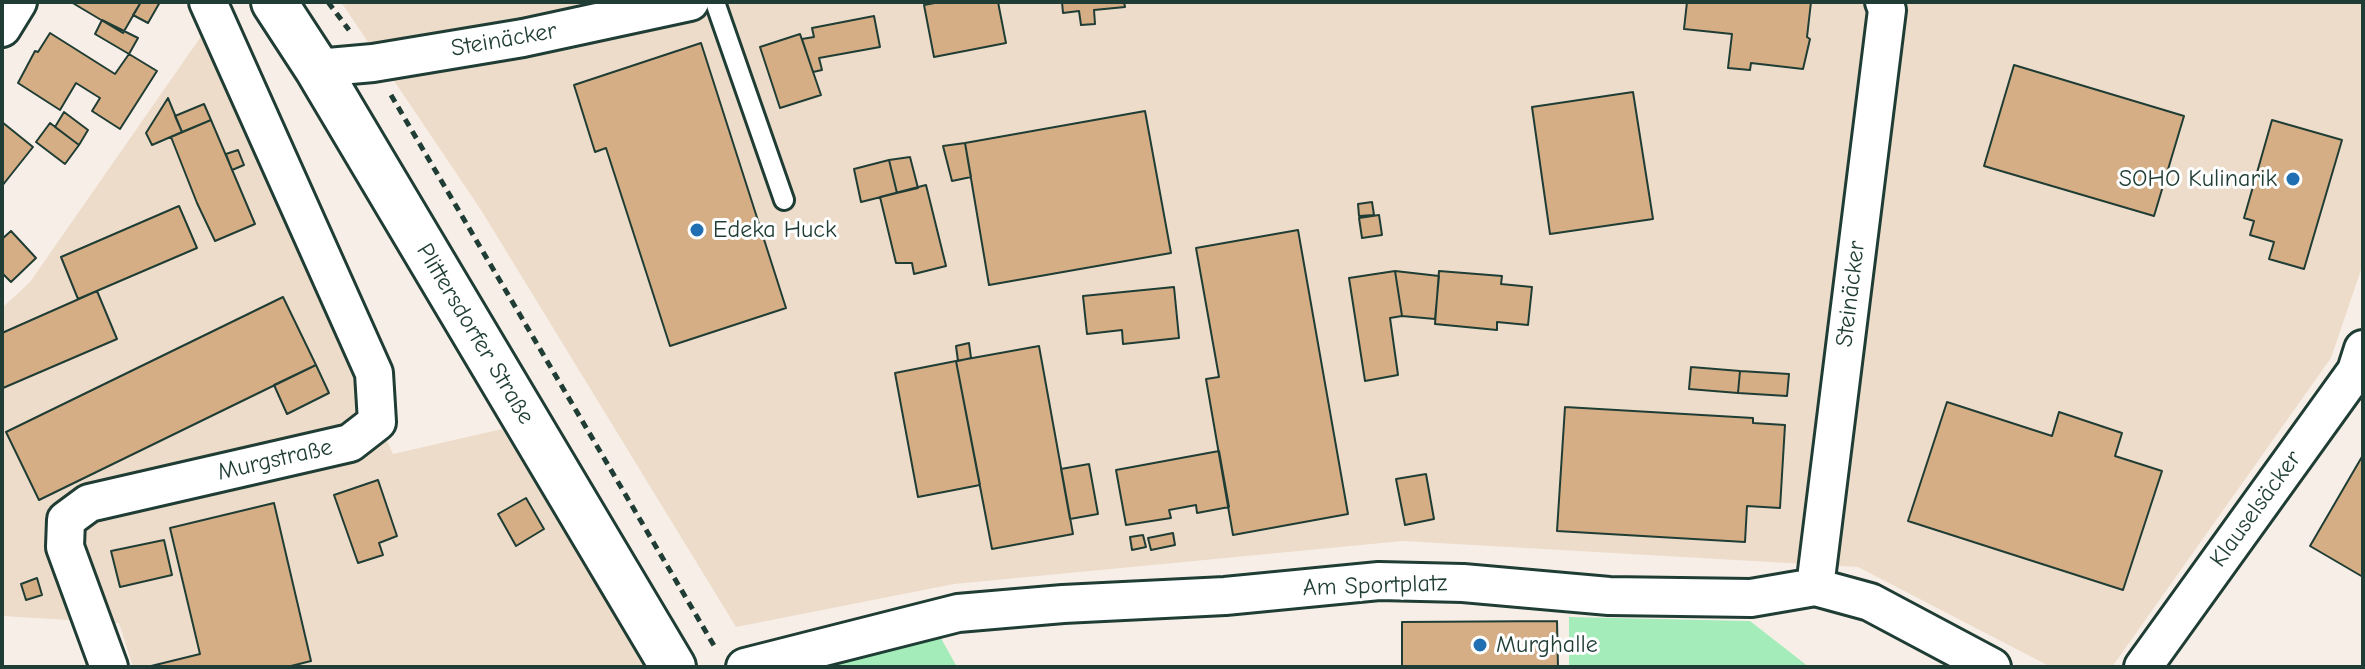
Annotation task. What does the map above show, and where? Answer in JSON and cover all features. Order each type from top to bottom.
[{"type":"main road","name":"Plittersdorfer Straße","points":[[274,2],[317,68],[673,667]]},
{"type":"street","points":[[2,28],[18,2]]},
{"type":"street","name":"Murgstraße","points":[[109,667],[65,547],[66,520],[89,503],[350,443],[377,422],[374,373],[208,2]]},
{"type":"street","name":"Steinäcker","points":[[317,68],[373,63],[523,38],[690,2]]},
{"type":"street","name":"Steinäcker","points":[[1815,587],[1887,10],[1884,2]]},
{"type":"street","name":"Klauselsäcker","points":[[2143,667],[2356,371],[2363,349]]},
{"type":"street","name":"Am Sportplatz","points":[[732,660],[958,613],[1225,596],[1379,581],[1463,583],[1609,596],[1751,598],[1815,587],[1870,602],[1992,667]]},
{"type":"lane","points":[[715,2],[784,200]]},
{"type":"path","points":[[328,2],[373,63],[732,660]]},
{"type":"shaded area","points":[[341,2],[2363,2],[2363,264],[2331,358],[2112,667],[2051,667],[1858,567],[1403,541],[954,584],[736,627],[481,210]]},
{"type":"shaded area","points":[[202,35],[393,454],[502,429],[648,667],[133,667],[119,623],[2,616],[2,308],[30,282]]},
{"type":"green space","points":[[1569,617],[1750,621],[1809,667],[1569,667]]},
{"type":"green space","points":[[937,631],[957,667],[819,667],[820,660]]},
{"type":"building","points":[[71,2],[141,2],[123,33]]},
{"type":"building","points":[[141,2],[160,2],[148,23],[133,15]]},
{"type":"building","points":[[998,2],[1006,43],[934,57],[924,5]]},
{"type":"building","points":[[1062,2],[1124,2],[1125,7],[1094,10],[1095,24],[1081,25],[1079,11],[1063,13]]},
{"type":"building","points":[[1687,2],[1811,2],[1807,37],[1810,39],[1803,69],[1751,63],[1750,70],[1728,68],[1732,34],[1684,29]]},
{"type":"building","points":[[874,16],[880,47],[819,58],[822,70],[813,72],[802,39],[814,37],[812,28]]},
{"type":"building","points":[[102,20],[138,38],[129,54],[95,34]]},
{"type":"building","points":[[50,33],[115,74],[129,54],[157,71],[120,129],[92,111],[100,98],[76,83],[60,110],[18,83],[35,51],[38,52]]},
{"type":"building","points":[[800,34],[821,95],[780,108],[760,47]]},
{"type":"building","name":"Edeka Huck","points":[[701,43],[786,308],[670,346],[606,148],[595,152],[574,85]]},
{"type":"building","points":[[2014,65],[2184,116],[2154,216],[1984,166]]},
{"type":"building","points":[[1633,92],[1653,219],[1550,234],[1532,107]]},
{"type":"building","points":[[168,98],[182,132],[152,145],[146,133]]},
{"type":"building","points":[[204,104],[211,120],[182,132],[175,116]]},
{"type":"building","points":[[1145,111],[1171,253],[989,285],[965,143]]},
{"type":"building","points":[[64,112],[88,130],[79,145],[55,127]]},
{"type":"building","points":[[211,120],[255,224],[215,241],[171,137]]},
{"type":"building","name":"SOHO Kulinarik","points":[[2272,120],[2342,140],[2304,269],[2269,259],[2274,242],[2250,235],[2254,221],[2244,218]]},
{"type":"building","points":[[2,122],[33,147],[2,186]]},
{"type":"building","points":[[50,123],[79,145],[65,164],[36,142]]},
{"type":"building","points":[[965,143],[971,177],[952,181],[943,146]]},
{"type":"building","points":[[238,150],[244,165],[232,170],[226,154]]},
{"type":"building","points":[[910,157],[918,188],[897,193],[889,160]]},
{"type":"building","points":[[889,160],[897,193],[861,202],[854,169]]},
{"type":"building","points":[[926,185],[946,266],[914,274],[912,263],[896,263],[880,197]]},
{"type":"building","points":[[1372,202],[1374,215],[1359,216],[1358,204]]},
{"type":"building","points":[[179,206],[197,248],[78,299],[61,257]]},
{"type":"building","points":[[1379,215],[1382,235],[1362,238],[1359,218]]},
{"type":"building","points":[[1298,230],[1348,514],[1233,535],[1206,379],[1219,377],[1196,248]]},
{"type":"building","points":[[11,231],[36,258],[11,282],[2,273],[2,239]]},
{"type":"building","points":[[1395,271],[1402,316],[1390,318],[1398,375],[1365,381],[1349,278]]},
{"type":"building","points":[[1395,271],[1439,276],[1435,319],[1402,316]]},
{"type":"building","points":[[1439,271],[1502,276],[1501,284],[1532,287],[1528,325],[1497,322],[1497,330],[1435,324]]},
{"type":"building","points":[[1174,287],[1179,338],[1123,344],[1122,330],[1087,334],[1083,296]]},
{"type":"building","points":[[97,291],[117,339],[3,388],[2,333]]},
{"type":"building","points":[[283,297],[316,365],[39,500],[6,432]]},
{"type":"building","points":[[969,343],[971,358],[958,361],[956,346]]},
{"type":"building","points":[[1039,346],[1073,534],[992,549],[956,361]]},
{"type":"building","points":[[956,361],[980,485],[918,497],[895,373]]},
{"type":"building","points":[[316,365],[329,393],[287,414],[274,385]]},
{"type":"building","points":[[1691,367],[1740,371],[1738,393],[1689,389]]},
{"type":"building","points":[[1740,371],[1789,374],[1787,396],[1738,393]]},
{"type":"building","points":[[1947,402],[2052,436],[2059,412],[2122,433],[2115,456],[2162,471],[2123,590],[1908,521]]},
{"type":"building","points":[[1565,407],[1753,418],[1753,423],[1785,425],[1780,508],[1747,506],[1745,542],[1557,531]]},
{"type":"building","points":[[1219,451],[1229,507],[1197,513],[1196,505],[1169,510],[1171,518],[1126,525],[1116,470]]},
{"type":"building","points":[[2363,455],[2363,577],[2310,546]]},
{"type":"building","points":[[1089,464],[1098,514],[1070,519],[1061,469]]},
{"type":"building","points":[[1426,474],[1434,519],[1405,525],[1396,479]]},
{"type":"building","points":[[378,480],[397,536],[379,543],[383,555],[358,563],[334,495]]},
{"type":"building","points":[[526,498],[544,529],[516,546],[498,514]]},
{"type":"building","points":[[274,503],[311,661],[287,667],[147,667],[200,654],[170,528]]},
{"type":"building","points":[[1173,533],[1175,545],[1151,550],[1148,538]]},
{"type":"building","points":[[1143,535],[1146,547],[1132,550],[1130,537]]},
{"type":"building","points":[[164,540],[172,575],[120,587],[111,551]]},
{"type":"building","points":[[37,578],[42,595],[26,600],[21,584]]},
{"type":"building","name":"Murghalle","points":[[1557,621],[1558,667],[1402,667],[1402,622]]},
{"type":"place","name":"SOHO Kulinarik","points":[[2293,179]]},
{"type":"place","name":"Edeka Huck","points":[[697,230]]},
{"type":"place","name":"Murghalle","points":[[1480,645]]}]
